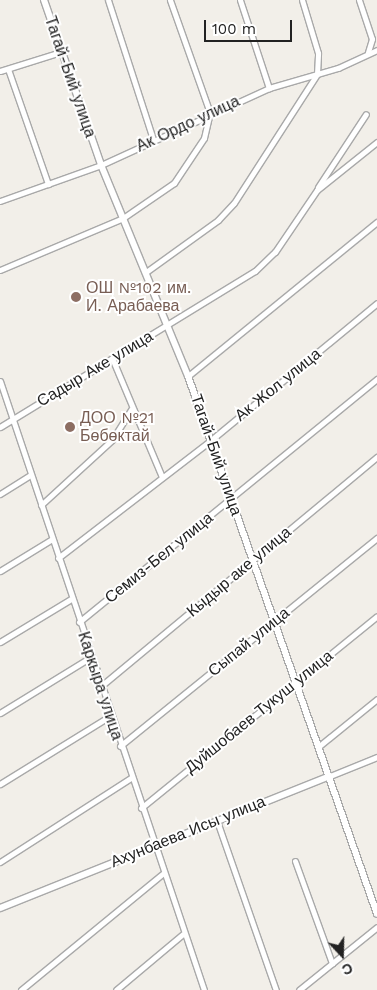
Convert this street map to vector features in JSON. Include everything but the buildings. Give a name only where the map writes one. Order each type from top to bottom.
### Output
[{"type":"street","name":"Тагай-Бий улица","points":[[44,0],[101,165],[169,325],[188,376],[231,498],[293,686],[330,776],[377,914]]},
{"type":"street","points":[[108,0],[153,139]]},
{"type":"street","points":[[0,270],[123,218],[174,183],[204,138],[210,113],[170,0]]},
{"type":"street","points":[[240,0],[269,88]]},
{"type":"street","points":[[146,272],[218,220],[234,203],[316,74],[318,53],[302,0]]},
{"type":"street","points":[[359,0],[372,39],[368,53]]},
{"type":"street","name":"Ак Ордо улица","points":[[0,201],[101,165],[153,139],[269,88],[316,74],[377,50]]},
{"type":"street","points":[[0,71],[61,52]]},
{"type":"street","points":[[8,69],[48,184]]},
{"type":"street","name":"Садыр Аке улица","points":[[0,427],[256,271],[275,252],[366,114]]},
{"type":"street","name":"Садыр Аке улица","points":[[317,190],[377,142]]},
{"type":"street","points":[[188,376],[377,222]]},
{"type":"street","name":"Ак Жол улица","points":[[58,558],[211,440],[377,303]]},
{"type":"street","points":[[112,358],[131,410],[162,477]]},
{"type":"street","name":"Семиз-Бел улица","points":[[79,622],[377,379]]},
{"type":"street","name":"Каркыра улица","points":[[0,381],[162,874],[204,990]]},
{"type":"street","points":[[41,505],[112,440],[131,410]]},
{"type":"street","name":"Кыдыр аке улица","points":[[100,686],[377,457]]},
{"type":"street","points":[[0,494],[31,475]]},
{"type":"street","name":"Сыпай улица","points":[[120,746],[377,538]]},
{"type":"street","points":[[0,571],[52,539]]},
{"type":"street","points":[[0,642],[71,599]]},
{"type":"street","name":"Дуйшобаев Тукуш улица","points":[[141,808],[377,616]]},
{"type":"street","points":[[0,712],[91,657]]},
{"type":"street","points":[[318,747],[377,699]]},
{"type":"street","points":[[0,784],[110,716]]},
{"type":"street","name":"Ахунбаева Исы улица","points":[[0,908],[377,757]]},
{"type":"street","points":[[0,862],[131,778]]},
{"type":"street","points":[[217,821],[276,990]]},
{"type":"street","points":[[295,861],[332,963]]},
{"type":"street","points":[[21,990],[162,874]]},
{"type":"street","points":[[299,990],[377,927]]},
{"type":"street","points":[[116,990],[183,934]]},
{"type":"place","name":"ОШ №102 им. И. Арабаева","points":[[76,297]]},
{"type":"place","name":"ДОО №21 Бөбөктай","points":[[70,427]]}]
